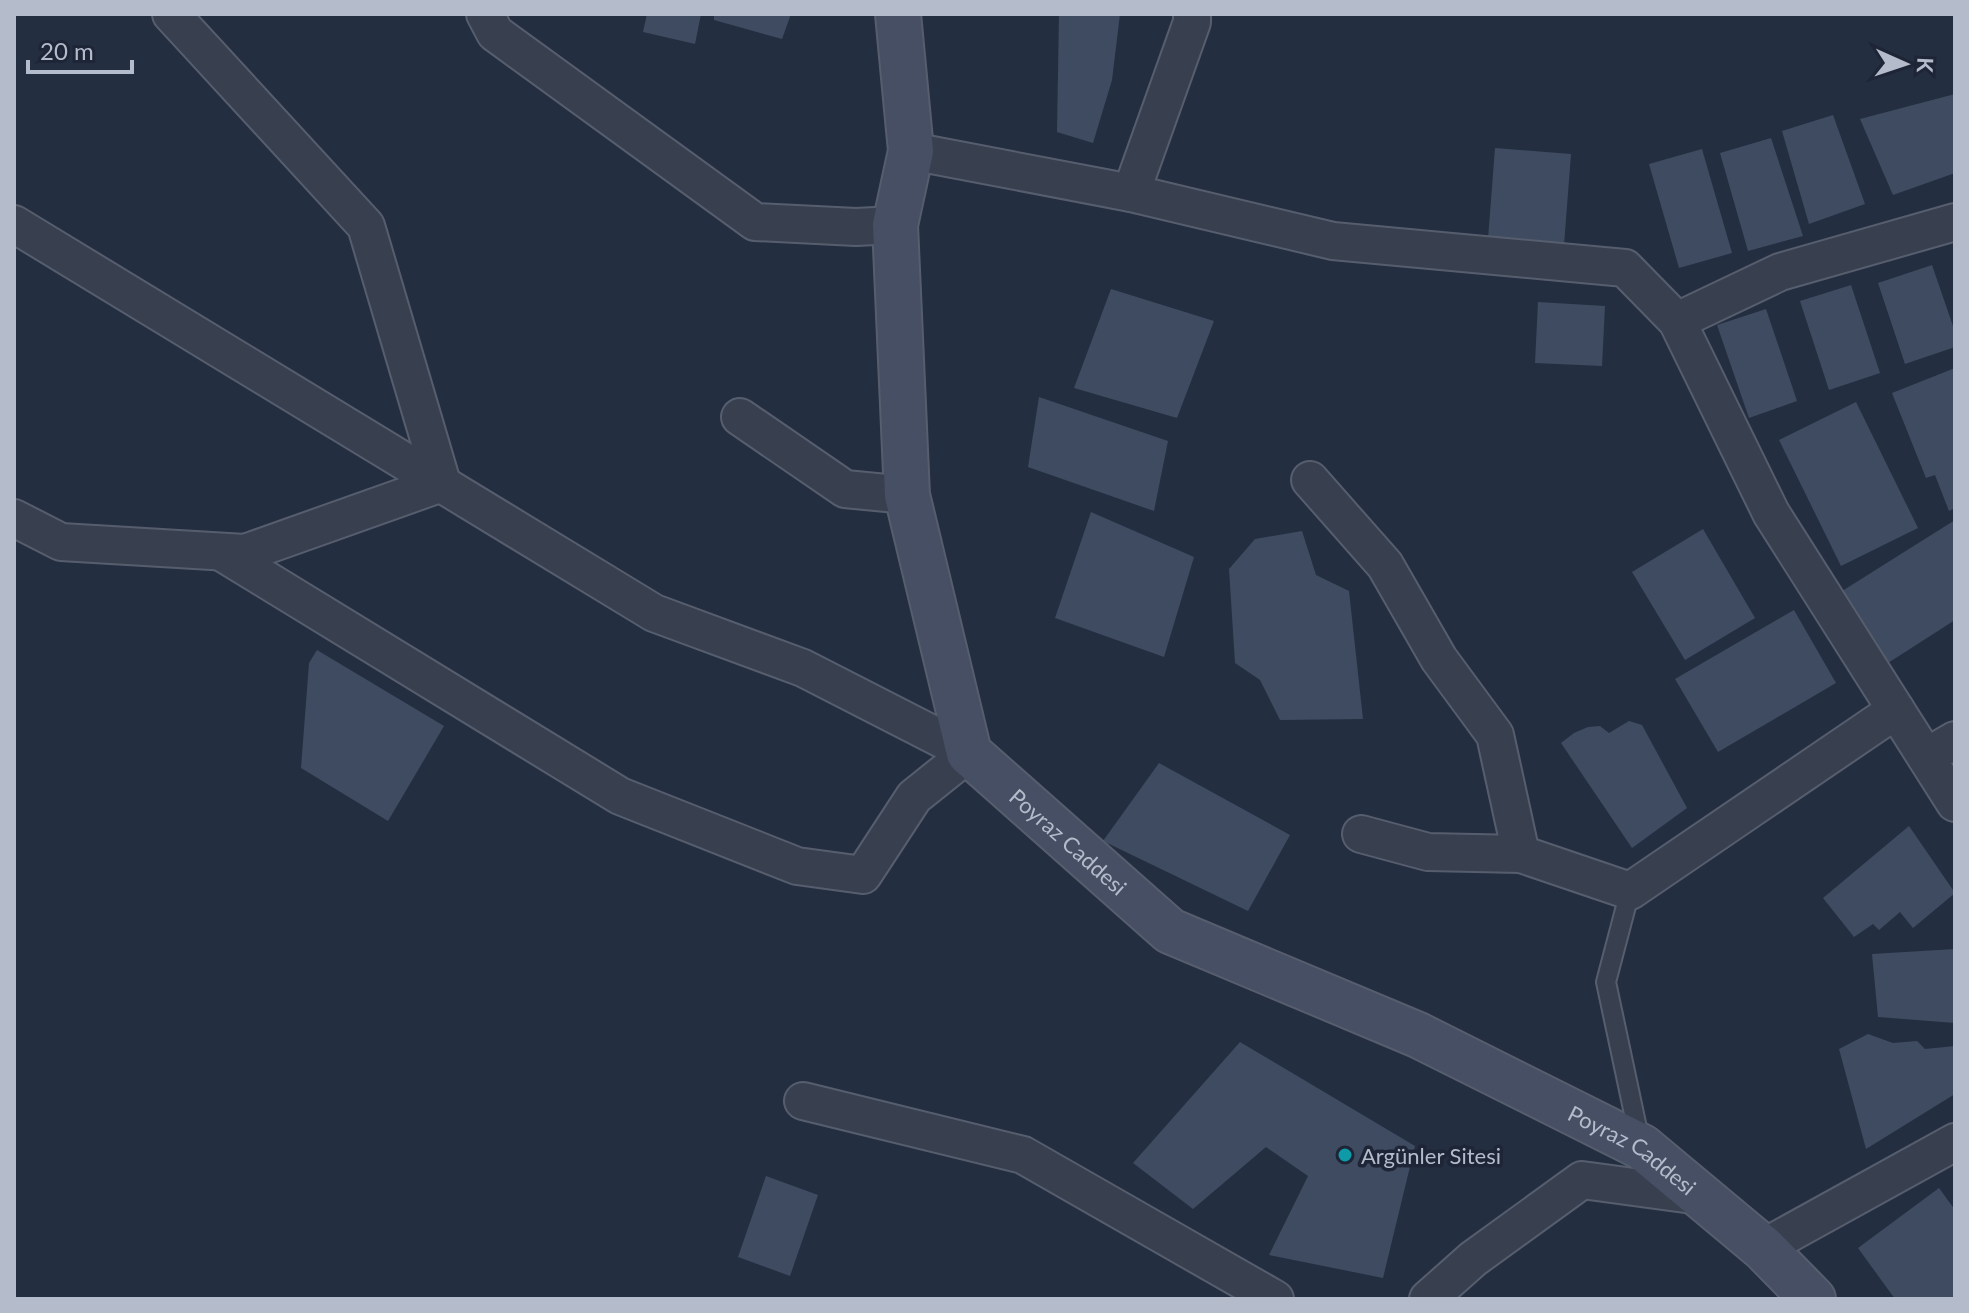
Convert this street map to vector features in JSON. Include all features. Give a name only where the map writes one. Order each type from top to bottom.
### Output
[{"type":"street","points":[[171,14],[366,226],[442,483]]},
{"type":"street","points":[[485,14],[495,33],[755,222],[856,227],[895,225]]},
{"type":"street","points":[[898,14],[911,151],[895,225],[907,495],[969,753]]},
{"type":"street","points":[[1131,193],[1192,22],[1192,14]]},
{"type":"street","points":[[911,151],[1131,193],[1333,241],[1625,268],[1677,321],[1771,513],[1896,710],[1940,748],[1955,803]]},
{"type":"street","points":[[1677,321],[1780,272],[1955,222]]},
{"type":"street","points":[[14,224],[654,613],[803,668],[969,753]]},
{"type":"street","points":[[740,417],[845,489],[907,495]]},
{"type":"street","points":[[1310,480],[1385,565],[1439,659],[1495,735],[1521,854]]},
{"type":"street","points":[[14,518],[61,542],[245,553],[442,483]]},
{"type":"street","points":[[221,552],[620,796],[797,866],[863,875],[914,797],[969,753]]},
{"type":"street","points":[[1361,834],[1428,852],[1521,854],[1630,891],[1896,710]]},
{"type":"street","name":"Poyraz Caddesi","points":[[969,753],[1170,931],[1418,1035],[1642,1147],[1763,1248],[1813,1299]]},
{"type":"street","points":[[803,1101],[1023,1155],[1275,1299]]},
{"type":"street","points":[[1763,1248],[1955,1142]]},
{"type":"street","points":[[1428,1299],[1473,1259],[1582,1180],[1700,1196]]},
{"type":"lane","points":[[1630,891],[1606,982],[1642,1147]]},
{"type":"building","points":[[647,14],[701,14],[695,44],[643,32]]},
{"type":"building","points":[[714,14],[791,14],[782,39],[714,20]]},
{"type":"building","points":[[1059,14],[1120,14],[1112,80],[1093,143],[1057,132]]},
{"type":"building","points":[[1955,94],[1955,173],[1893,195],[1860,119]]},
{"type":"building","points":[[1833,115],[1865,204],[1809,224],[1782,131]]},
{"type":"building","points":[[1771,138],[1803,236],[1748,251],[1720,153]]},
{"type":"building","points":[[1495,148],[1571,154],[1564,245],[1488,239]]},
{"type":"building","points":[[1702,149],[1732,253],[1679,268],[1649,164]]},
{"type":"building","points":[[1932,265],[1955,332],[1955,347],[1905,364],[1878,283]]},
{"type":"building","points":[[1851,285],[1880,373],[1829,390],[1800,301]]},
{"type":"building","points":[[1111,289],[1214,321],[1177,418],[1074,388]]},
{"type":"building","points":[[1538,302],[1605,306],[1602,366],[1535,363]]},
{"type":"building","points":[[1766,309],[1797,401],[1749,418],[1717,325]]},
{"type":"building","points":[[1955,368],[1955,508],[1949,511],[1935,475],[1926,478],[1892,393]]},
{"type":"building","points":[[1039,397],[1168,441],[1154,511],[1028,467]]},
{"type":"building","points":[[1856,402],[1918,528],[1841,566],[1779,440]]},
{"type":"building","points":[[1091,512],[1194,557],[1164,657],[1055,618]]},
{"type":"building","points":[[1955,520],[1955,620],[1888,663],[1839,593]]},
{"type":"building","points":[[1703,529],[1755,618],[1685,660],[1632,572]]},
{"type":"building","points":[[1302,531],[1316,575],[1349,591],[1363,719],[1280,720],[1260,680],[1235,663],[1229,569],[1255,539]]},
{"type":"building","points":[[1794,610],[1836,683],[1718,752],[1675,679]]},
{"type":"building","points":[[317,650],[444,726],[388,821],[301,768],[309,663]]},
{"type":"building","points":[[1629,721],[1642,725],[1687,808],[1632,848],[1561,743],[1588,727],[1600,726],[1609,733]]},
{"type":"building","points":[[1159,763],[1290,835],[1248,911],[1103,841]]},
{"type":"building","points":[[1909,826],[1955,893],[1913,928],[1900,912],[1879,930],[1873,924],[1854,937],[1823,898]]},
{"type":"building","points":[[1955,949],[1955,1023],[1878,1017],[1872,954]]},
{"type":"building","points":[[1868,1034],[1893,1043],[1917,1041],[1925,1049],[1955,1046],[1955,1094],[1866,1149],[1839,1049]]},
{"type":"building","name":"Argünler Sitesi","points":[[1240,1042],[1415,1146],[1383,1278],[1269,1255],[1308,1176],[1266,1147],[1193,1209],[1133,1163]]},
{"type":"building","points":[[766,1176],[818,1195],[790,1276],[738,1257]]},
{"type":"building","points":[[1939,1188],[1955,1210],[1955,1299],[1895,1299],[1858,1248]]},
{"type":"place","name":"Argünler Sitesi","points":[[1345,1155]]}]
